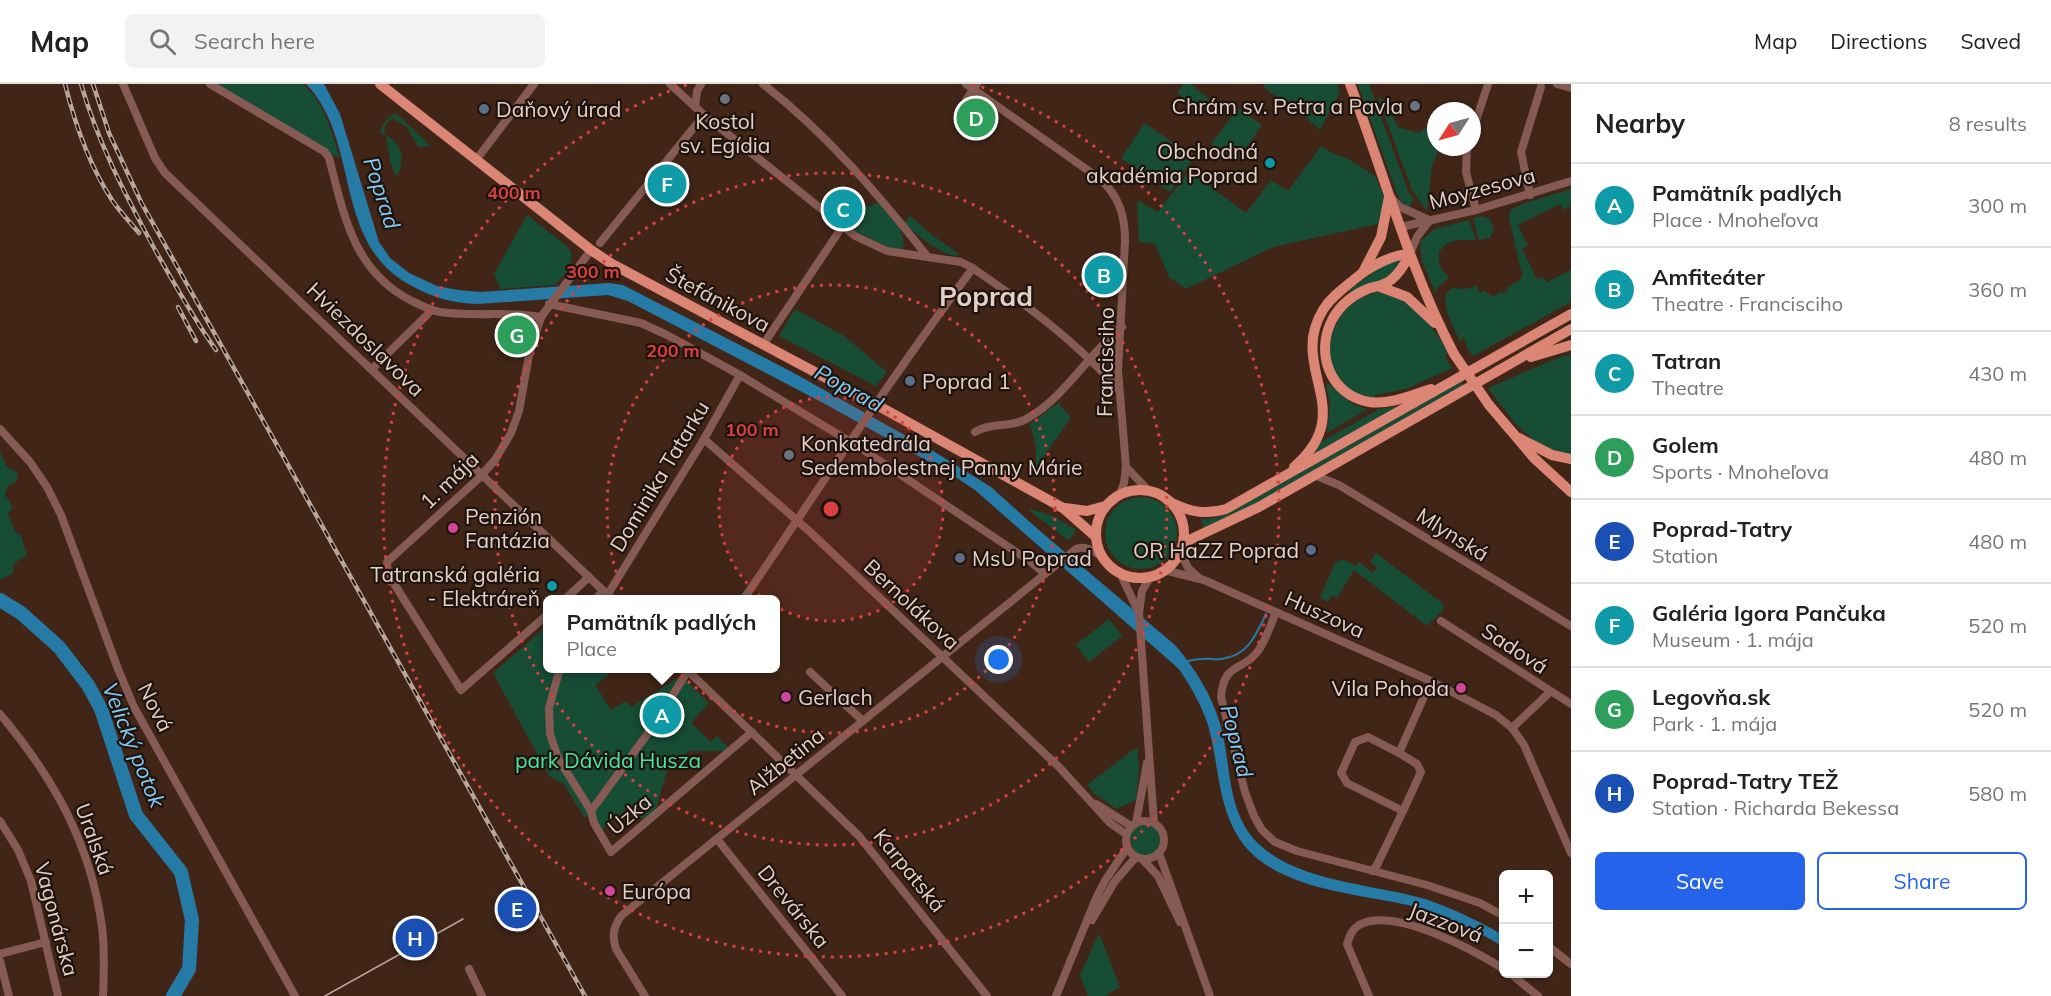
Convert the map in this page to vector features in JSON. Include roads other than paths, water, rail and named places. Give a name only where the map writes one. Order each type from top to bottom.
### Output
[{"type":"main road","name":"Štefánikova","points":[[380,84],[476,160],[630,274],[763,345],[873,408],[1063,508],[1096,537]]},
{"type":"main road","points":[[1350,84],[1410,254],[1454,354],[1489,405],[1514,435],[1544,468],[1571,492]]},
{"type":"main road","points":[[1363,273],[1381,237],[1389,195]]},
{"type":"main road","points":[[1381,237],[1401,227]]},
{"type":"main road","points":[[1276,482],[1312,449],[1322,427],[1324,409],[1312,359],[1316,325],[1324,309],[1335,295],[1363,273],[1402,254],[1410,254]]},
{"type":"main road","points":[[1410,254],[1390,281],[1354,295],[1341,306],[1326,336],[1324,353],[1327,369],[1344,391],[1358,399],[1377,402],[1396,400],[1454,381]]},
{"type":"main road","points":[[1378,286],[1407,297],[1442,330]]},
{"type":"main road","points":[[1172,504],[1199,513],[1213,513],[1226,509],[1571,314]]},
{"type":"main road","points":[[1181,547],[1314,475],[1571,328]]},
{"type":"main road","points":[[1506,366],[1571,345]]},
{"type":"main road","points":[[1514,435],[1552,455],[1571,459]]},
{"type":"main road","points":[[1131,490],[1148,490],[1161,495],[1172,504],[1182,520],[1184,534],[1181,547],[1171,565],[1150,577],[1135,578],[1120,573],[1101,556],[1096,537],[1098,520],[1105,506],[1120,494],[1131,490]]},
{"type":"main road","name":"Štefánikova","points":[[1063,508],[1087,511],[1105,506]]},
{"type":"street","name":"Hviezdoslavova","points":[[123,84],[154,158],[162,169],[589,577],[602,595]]},
{"type":"street","points":[[210,84],[325,152],[329,158],[349,231],[360,253],[377,275],[390,287],[408,299],[432,310],[541,317]]},
{"type":"street","points":[[476,160],[534,84]]},
{"type":"street","points":[[670,84],[704,115],[855,236],[887,251],[961,262],[973,268],[1063,335],[1090,358],[1118,389]]},
{"type":"street","points":[[696,107],[697,91],[701,84]]},
{"type":"street","points":[[763,84],[860,174],[927,256]]},
{"type":"street","points":[[1481,105],[1488,84]]},
{"type":"street","points":[[1557,84],[1571,88]]},
{"type":"street","points":[[966,100],[972,86]]},
{"type":"street","name":"Francisciho","points":[[972,86],[1100,178],[1119,201],[1125,227],[1118,389],[1126,467],[1120,494]]},
{"type":"street","points":[[1530,195],[1521,152],[1541,87]]},
{"type":"street","points":[[596,247],[704,115]]},
{"type":"street","points":[[1467,156],[1466,172],[1476,210]]},
{"type":"street","name":"Moyzesova","points":[[1401,227],[1476,210],[1571,181]]},
{"type":"street","points":[[1389,195],[1400,207],[1430,220],[1417,237],[1410,254]]},
{"type":"street","points":[[763,345],[842,226]]},
{"type":"street","name":"1. mája","points":[[543,618],[460,690],[388,574],[387,562],[482,476],[495,460],[514,424],[521,400],[529,354],[541,317],[596,247]]},
{"type":"street","points":[[746,595],[873,408],[973,268]]},
{"type":"street","points":[[551,302],[641,323],[740,375],[851,442],[1031,562],[1045,574]]},
{"type":"street","points":[[372,369],[432,310]]},
{"type":"street","points":[[975,432],[982,428],[1010,425],[1027,419],[1055,396],[1122,327]]},
{"type":"street","name":"Dominika Tatarku","points":[[605,595],[704,439],[740,375]]},
{"type":"street","name":"Nová","points":[[0,429],[30,462],[47,487],[134,707],[294,996]]},
{"type":"street","name":"Bernolákova","points":[[704,439],[798,520],[943,657],[963,679],[1044,753],[1091,800],[1110,823],[1126,834]]},
{"type":"street","points":[[1126,467],[1148,490]]},
{"type":"street","name":"Mlynská","points":[[1314,475],[1339,485],[1571,626]]},
{"type":"street","name":"Alžbetina","points":[[645,996],[616,949],[613,933],[621,916],[1076,549],[1080,547],[1089,549],[1101,556]]},
{"type":"street","name":"Huszova","points":[[1181,547],[1188,568],[1204,580]]},
{"type":"street","name":"Huszova","points":[[1164,570],[1204,580],[1431,681],[1496,716],[1512,728]]},
{"type":"street","points":[[1120,573],[1139,613]]},
{"type":"street","points":[[569,595],[589,577]]},
{"type":"street","points":[[1150,577],[1142,591],[1139,613],[1154,823]]},
{"type":"street","points":[[1276,612],[1258,652],[1230,671],[1222,682],[1221,697],[1245,792],[1262,830],[1275,842],[1297,852],[1427,885],[1480,903],[1499,914]]},
{"type":"street","name":"Sadová","points":[[1441,621],[1571,704]]},
{"type":"street","points":[[810,672],[863,721]]},
{"type":"street","points":[[559,673],[549,708],[550,734],[558,758],[591,811],[654,724]]},
{"type":"street","points":[[665,708],[684,673]]},
{"type":"street","points":[[686,673],[752,732],[796,776]]},
{"type":"street","points":[[1399,753],[1431,681]]},
{"type":"street","points":[[1550,692],[1512,728],[1540,778],[1571,853]]},
{"type":"street","points":[[656,707],[665,708],[670,714],[668,722],[660,727],[654,724],[650,717],[656,707]]},
{"type":"street","name":"Uralská","points":[[0,714],[43,770],[60,797],[89,868],[99,909],[105,960],[103,996]]},
{"type":"street","name":"Úzka","points":[[591,811],[594,823],[611,852],[752,732]]},
{"type":"street","points":[[1372,871],[1377,866],[1403,811],[1421,772],[1417,764],[1368,737],[1355,742],[1341,773],[1347,783],[1403,811]]},
{"type":"street","points":[[1056,996],[1102,887],[1127,848],[1126,834],[1133,824],[1149,751]]},
{"type":"street","name":"Karpatská","points":[[796,776],[859,836],[987,996]]},
{"type":"street","name":"Bernolákova","points":[[1091,800],[1133,824]]},
{"type":"street","points":[[1077,946],[1115,881],[1139,858],[1153,857],[1159,853],[1164,844],[1161,830],[1154,823],[1147,820],[1133,824]]},
{"type":"street","name":"Vagonárska","points":[[0,821],[23,859],[31,881],[58,996]]},
{"type":"street","name":"Drevárska","points":[[717,839],[842,996]]},
{"type":"street","points":[[1127,848],[1158,876],[1191,941]]},
{"type":"street","points":[[1159,853],[1210,996]]},
{"type":"street","name":"Jazzová","points":[[1369,996],[1347,944],[1351,932],[1360,924],[1386,920],[1399,922],[1454,940],[1499,967]]},
{"type":"street","points":[[0,954],[46,942]]},
{"type":"street","points":[[1553,950],[1571,964]]},
{"type":"street","points":[[0,961],[9,996]]},
{"type":"street","points":[[469,969],[482,996]]},
{"type":"street","points":[[1516,978],[1538,996]]},
{"type":"water","points":[[306,84],[324,84],[340,114],[379,242],[390,258],[409,273],[437,286],[480,292],[609,283],[623,285],[792,372],[933,451],[991,487],[1175,645],[1195,672],[1217,713],[1234,801],[1244,825],[1259,844],[1278,858],[1301,869],[1326,877],[1425,899],[1456,911],[1499,933],[1499,945],[1433,912],[1316,886],[1271,868],[1253,855],[1239,838],[1226,811],[1208,725],[1179,669],[975,490],[951,474],[825,404],[628,301],[608,295],[478,304],[460,302],[436,297],[420,290],[386,268],[369,245],[358,219],[335,134],[323,108]]},
{"type":"waterway","name":"Velický potok","points":[[0,600],[21,613],[59,647],[88,685],[101,709],[136,815],[181,872],[192,920],[189,969],[173,996]]},
{"type":"waterway","points":[[1188,661],[1221,659],[1238,654],[1250,643],[1266,614]]},
{"type":"tram line","points":[[325,996],[463,919]]},
{"type":"railway","points":[[65,84],[78,129],[96,173],[115,204],[139,233]]},
{"type":"railway","points":[[81,84],[104,148],[133,208],[184,300],[216,350]]},
{"type":"railway","points":[[93,84],[109,133],[141,202],[585,996]]},
{"type":"railway","points":[[178,307],[196,341]]},
{"type":"place","name":"Kostol sv. Egídia","points":[[725,99]]},
{"type":"place","name":"Chrám sv. Petra a Pavla","points":[[1415,106]]},
{"type":"place","name":"Daňový úrad","points":[[484,109]]},
{"type":"place","name":"Golem","points":[[976,118]]},
{"type":"place","name":"Obchodná akadémia Poprad","points":[[1270,163]]},
{"type":"place","name":"Galéria Igora Pančuka","points":[[667,184]]},
{"type":"place","name":"Tatran","points":[[843,209]]},
{"type":"place","name":"Amfiteáter","points":[[1104,275]]},
{"type":"place","name":"Legovňa.sk","points":[[517,335]]},
{"type":"place","name":"Poprad 1","points":[[910,381]]},
{"type":"place","name":"Konkatedrála Sedembolestnej Panny Márie","points":[[789,455]]},
{"type":"place","name":"Penzión Fantázia","points":[[453,528]]},
{"type":"place","name":"OR HaZZ Poprad","points":[[1311,550]]},
{"type":"place","name":"MsU Poprad","points":[[960,558]]},
{"type":"place","name":"Tatranská galéria - Elektráreň","points":[[552,586]]},
{"type":"place","name":"Vila Pohoda","points":[[1461,688]]},
{"type":"place","name":"Gerlach","points":[[786,697]]},
{"type":"place","name":"Pamätník padlých","points":[[662,715]]},
{"type":"place","name":"Európa","points":[[610,891]]},
{"type":"place","name":"Poprad-Tatry","points":[[517,909]]},
{"type":"place","name":"Poprad-Tatry TEŽ","points":[[415,938]]},
{"type":"district","name":"Poprad","points":[[986,296]]},
{"type":"park label","name":"park Dávida Husza","points":[[608,760]]}]
